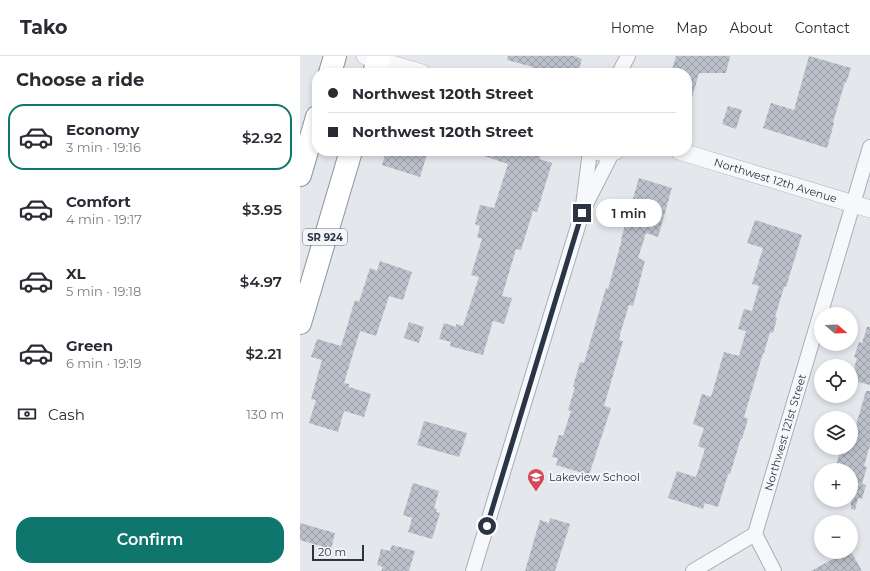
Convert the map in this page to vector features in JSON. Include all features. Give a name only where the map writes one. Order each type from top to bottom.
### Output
[{"type":"highway","points":[[331,68],[335,56]]},
{"type":"highway","points":[[300,175],[312,135]]},
{"type":"highway","name":"SR 924","points":[[300,323],[350,156]]},
{"type":"street","points":[[622,68],[628,56]]},
{"type":"street","points":[[628,56],[628,68]]},
{"type":"street","points":[[374,61],[402,68]]},
{"type":"street","name":"Northwest 121st Street","points":[[755,534],[870,147]]},
{"type":"street","points":[[582,213],[589,156]]},
{"type":"street","points":[[473,571],[582,213],[606,156]]},
{"type":"street","name":"Northwest 12th Avenue","points":[[692,156],[870,209]]},
{"type":"street","points":[[693,571],[755,534],[774,571]]},
{"type":"building","points":[[508,56],[574,56],[582,59],[579,68],[533,68],[507,60]]},
{"type":"building","points":[[676,56],[730,56],[726,73],[699,73],[692,98],[692,68],[672,68]]},
{"type":"building","points":[[809,56],[851,68],[846,83],[845,82],[833,122],[827,148],[763,128],[771,103],[794,110]]},
{"type":"building","points":[[728,106],[742,110],[736,129],[722,124]]},
{"type":"building","points":[[385,156],[426,156],[420,177],[382,165]]},
{"type":"building","points":[[484,156],[540,156],[539,159],[552,163],[537,212],[533,211],[521,250],[516,249],[502,296],[512,298],[504,324],[493,321],[483,355],[450,346],[451,342],[439,339],[444,323],[456,327],[456,324],[463,326],[479,277],[471,275],[482,239],[477,237],[480,226],[475,224],[480,205],[494,208],[508,164]]},
{"type":"building","points":[[639,178],[672,188],[658,237],[646,233],[638,258],[645,261],[633,306],[629,305],[621,331],[619,340],[623,341],[604,406],[611,408],[589,475],[556,465],[558,458],[552,457],[559,435],[563,436],[571,411],[568,410],[575,387],[573,387],[580,362],[584,363],[606,288],[608,289]]},
{"type":"building","points":[[755,220],[802,235],[775,317],[777,318],[773,333],[770,332],[763,353],[744,417],[748,419],[730,474],[728,474],[718,507],[705,503],[703,509],[668,498],[677,471],[696,477],[705,449],[698,446],[704,428],[693,424],[702,394],[711,397],[724,352],[739,356],[746,331],[738,329],[744,309],[752,311],[759,286],[752,284],[763,248],[747,243]]},
{"type":"building","points":[[380,261],[412,272],[403,300],[389,296],[376,336],[360,331],[344,383],[349,384],[349,387],[371,394],[364,417],[344,411],[338,432],[309,423],[316,400],[311,399],[322,360],[311,357],[317,339],[341,346],[355,300],[359,302],[370,268],[377,271]]},
{"type":"building","points":[[409,322],[424,327],[419,343],[404,338]]},
{"type":"building","points":[[867,327],[870,327],[870,385],[858,382],[858,359],[854,357],[856,351],[858,351],[859,342],[862,343]]},
{"type":"building","points":[[866,391],[870,391],[870,445],[864,466],[867,467],[862,484],[866,485],[862,499],[858,498],[858,463],[837,463],[839,455],[858,455],[858,418]]},
{"type":"building","points":[[424,421],[467,433],[459,457],[417,445]]},
{"type":"building","points":[[413,483],[439,491],[434,508],[437,509],[436,512],[440,513],[432,539],[408,532],[412,518],[403,515]]},
{"type":"building","points":[[851,507],[856,507],[855,510],[851,509]]},
{"type":"building","points":[[550,518],[570,524],[555,571],[525,571],[540,520],[549,523]]},
{"type":"building","points":[[300,523],[335,533],[331,549],[300,540]]},
{"type":"building","points":[[392,545],[415,551],[409,571],[381,571],[383,567],[377,565],[381,549],[390,551]]},
{"type":"building","points":[[833,559],[855,559],[862,571],[811,571]]},
{"type":"place","name":"Lakeview School","points":[[536,492]]},
{"type":"route","points":[[487,526],[582,213]]}]
